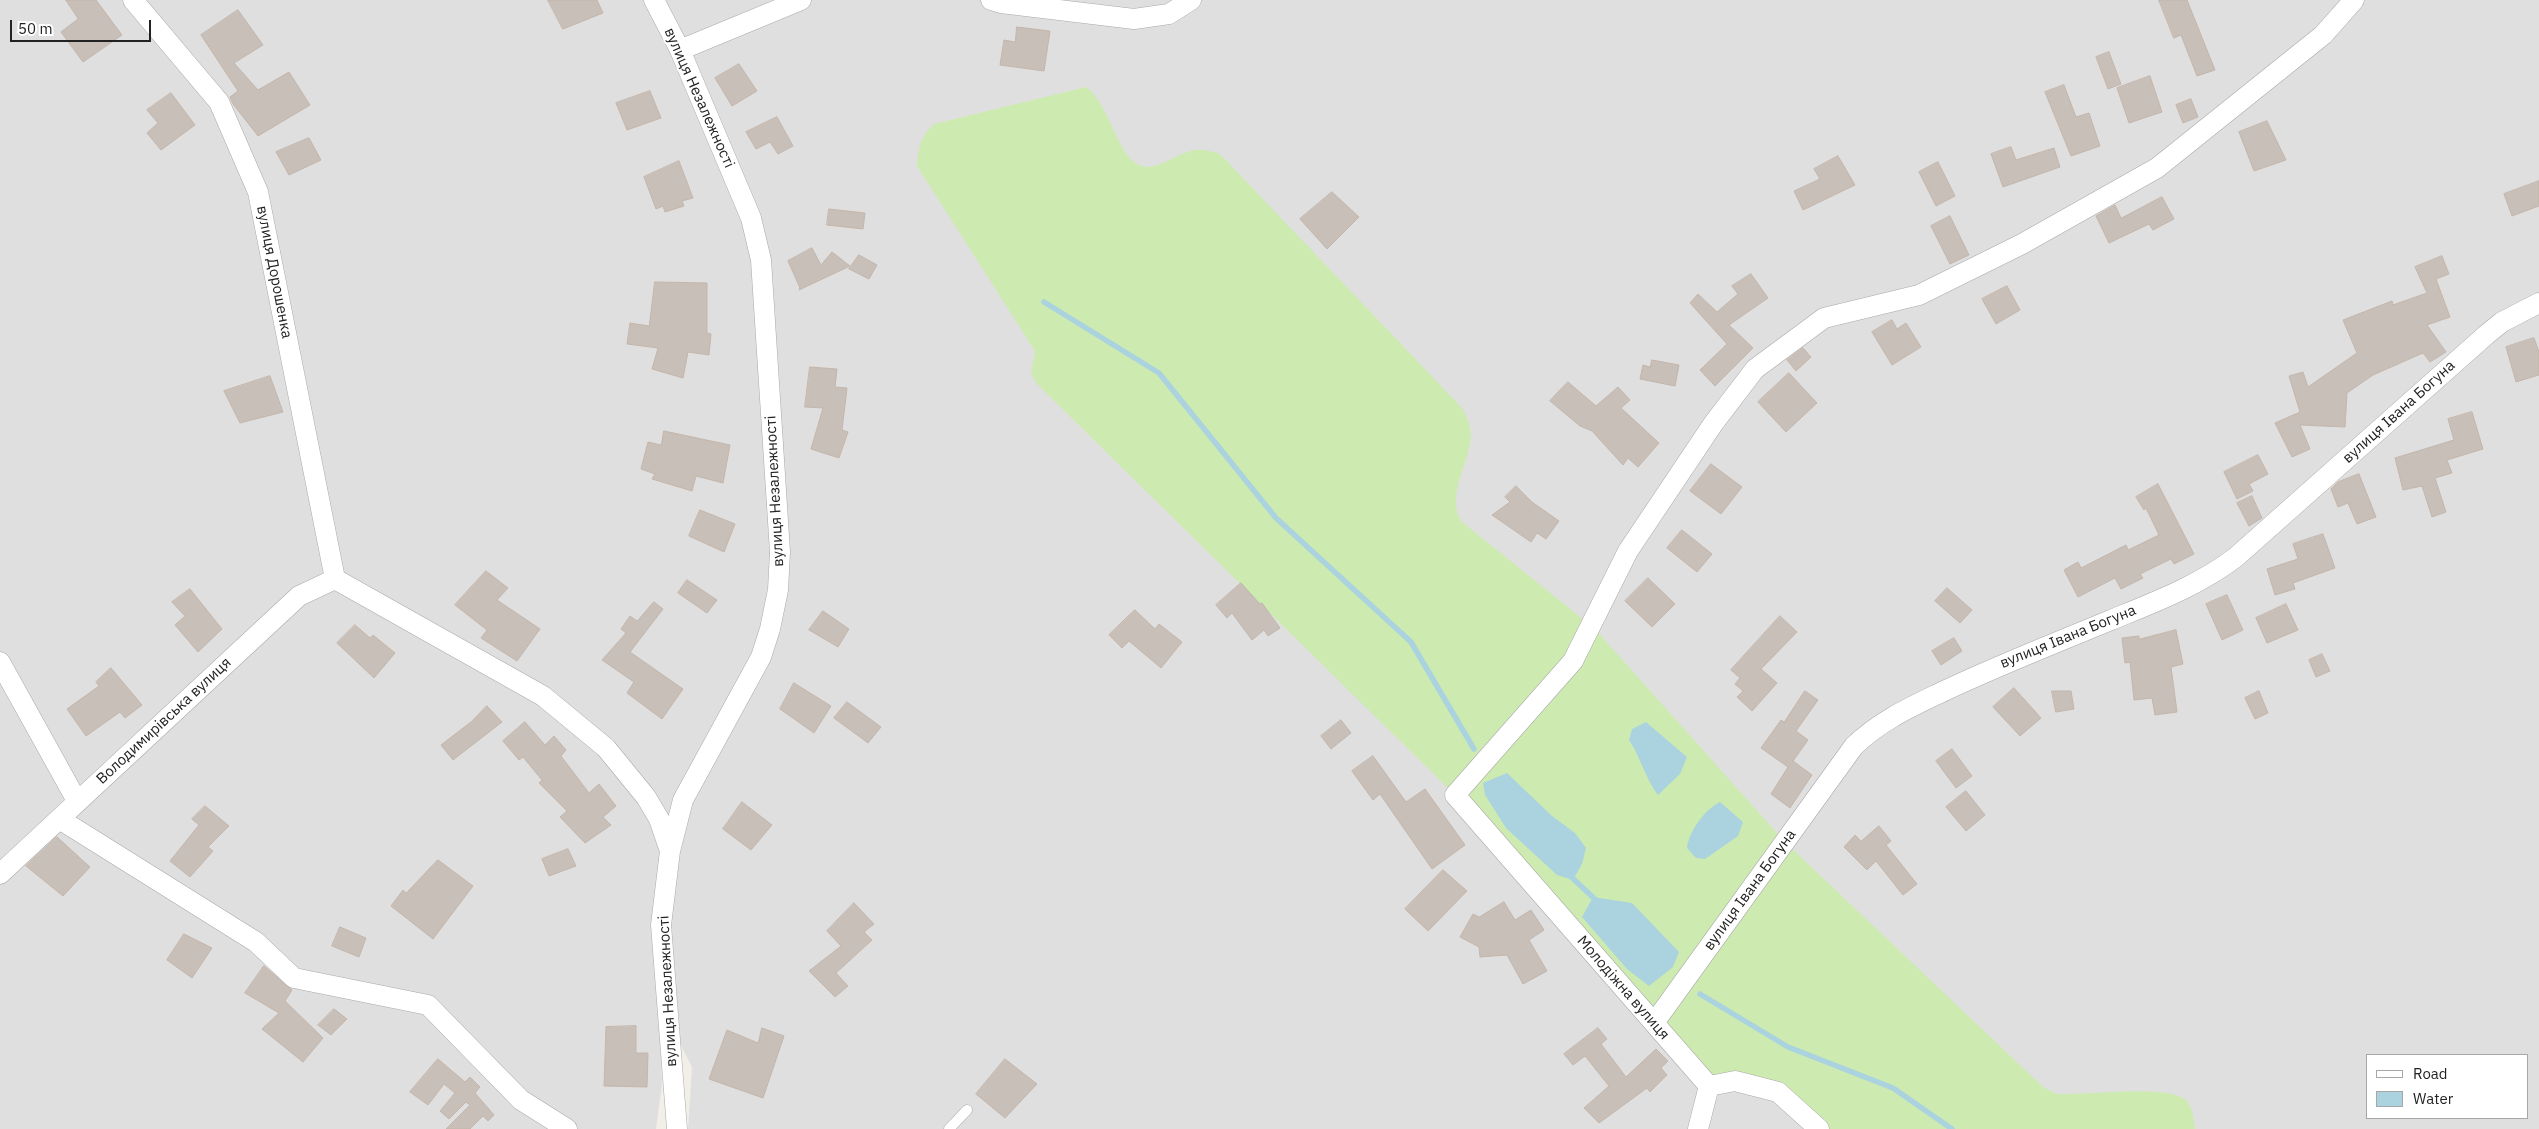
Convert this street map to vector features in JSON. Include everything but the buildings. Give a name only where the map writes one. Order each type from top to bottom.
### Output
[{"type":"street","name":"вулиця Дорошенка","points":[[133,0],[219,102],[258,192],[335,579]]},
{"type":"street","name":"вулиця Незалежності","points":[[654,0],[680,50],[751,218],[761,260],[780,552],[778,590],[770,629],[761,657],[684,800],[670,851],[661,925],[677,1129]]},
{"type":"street","points":[[680,50],[801,0]]},
{"type":"street","points":[[992,0],[1001,3],[1134,19],[1170,14],[1191,0]]},
{"type":"street","name":"Молодіжна вулиця","points":[[1709,1086],[1455,795],[1573,661],[1628,551],[1713,424],[1755,369],[1824,318],[1920,295],[2022,244],[2157,168],[2323,34],[2354,0]]},
{"type":"street","name":"вулиця Івана Богуна","points":[[1654,1023],[1854,746],[1868,732],[1890,717],[1990,670],[2177,593],[2216,571],[2236,557],[2486,335],[2502,322],[2539,303]]},
{"type":"street","name":"Володимирівська вулиця","points":[[0,874],[61,820],[77,801],[299,596],[335,579]]},
{"type":"street","points":[[335,579],[543,696],[606,748],[646,797],[659,819],[670,851]]},
{"type":"street","points":[[0,662],[77,801]]},
{"type":"street","points":[[61,820],[256,942],[294,978],[428,1005],[521,1100],[567,1129]]},
{"type":"street","points":[[1698,1129],[1709,1086],[1735,1081],[1778,1092],[1819,1129]]},
{"type":"lane","points":[[949,1129],[967,1110]]},
{"type":"shaded area","points":[[0,0],[2539,0],[2539,1129],[688,1129],[692,1067],[669,1023],[660,1039],[662,1084],[656,1129],[0,1129]]},
{"type":"green space","points":[[1086,87],[1101,105],[1131,160],[1139,165],[1145,167],[1158,165],[1194,150],[1205,150],[1220,154],[1463,409],[1470,426],[1471,436],[1457,490],[1457,511],[1461,521],[1595,629],[1785,842],[2043,1087],[2057,1094],[2142,1091],[2173,1094],[2183,1098],[2189,1104],[2195,1129],[1819,1129],[1778,1092],[1709,1086],[1455,795],[1036,383],[1031,373],[1035,351],[917,166],[918,153],[923,139],[934,124]]},
{"type":"water","points":[[1646,722],[1687,757],[1680,774],[1658,795],[1629,740],[1632,729]]},
{"type":"water","points":[[1507,773],[1552,816],[1575,833],[1586,848],[1582,864],[1573,880],[1557,875],[1506,828],[1485,795],[1483,783]]},
{"type":"water","points":[[1720,802],[1743,822],[1738,836],[1705,859],[1696,858],[1687,848],[1688,841],[1703,815]]},
{"type":"water","points":[[1593,897],[1632,903],[1679,952],[1673,967],[1649,986],[1627,969],[1582,917]]},
{"type":"waterway","points":[[1044,302],[1159,373],[1276,518],[1411,642],[1474,749]]},
{"type":"waterway","points":[[1568,874],[1598,902]]},
{"type":"waterway","points":[[1700,994],[1788,1047],[1893,1088],[1952,1129]]}]
